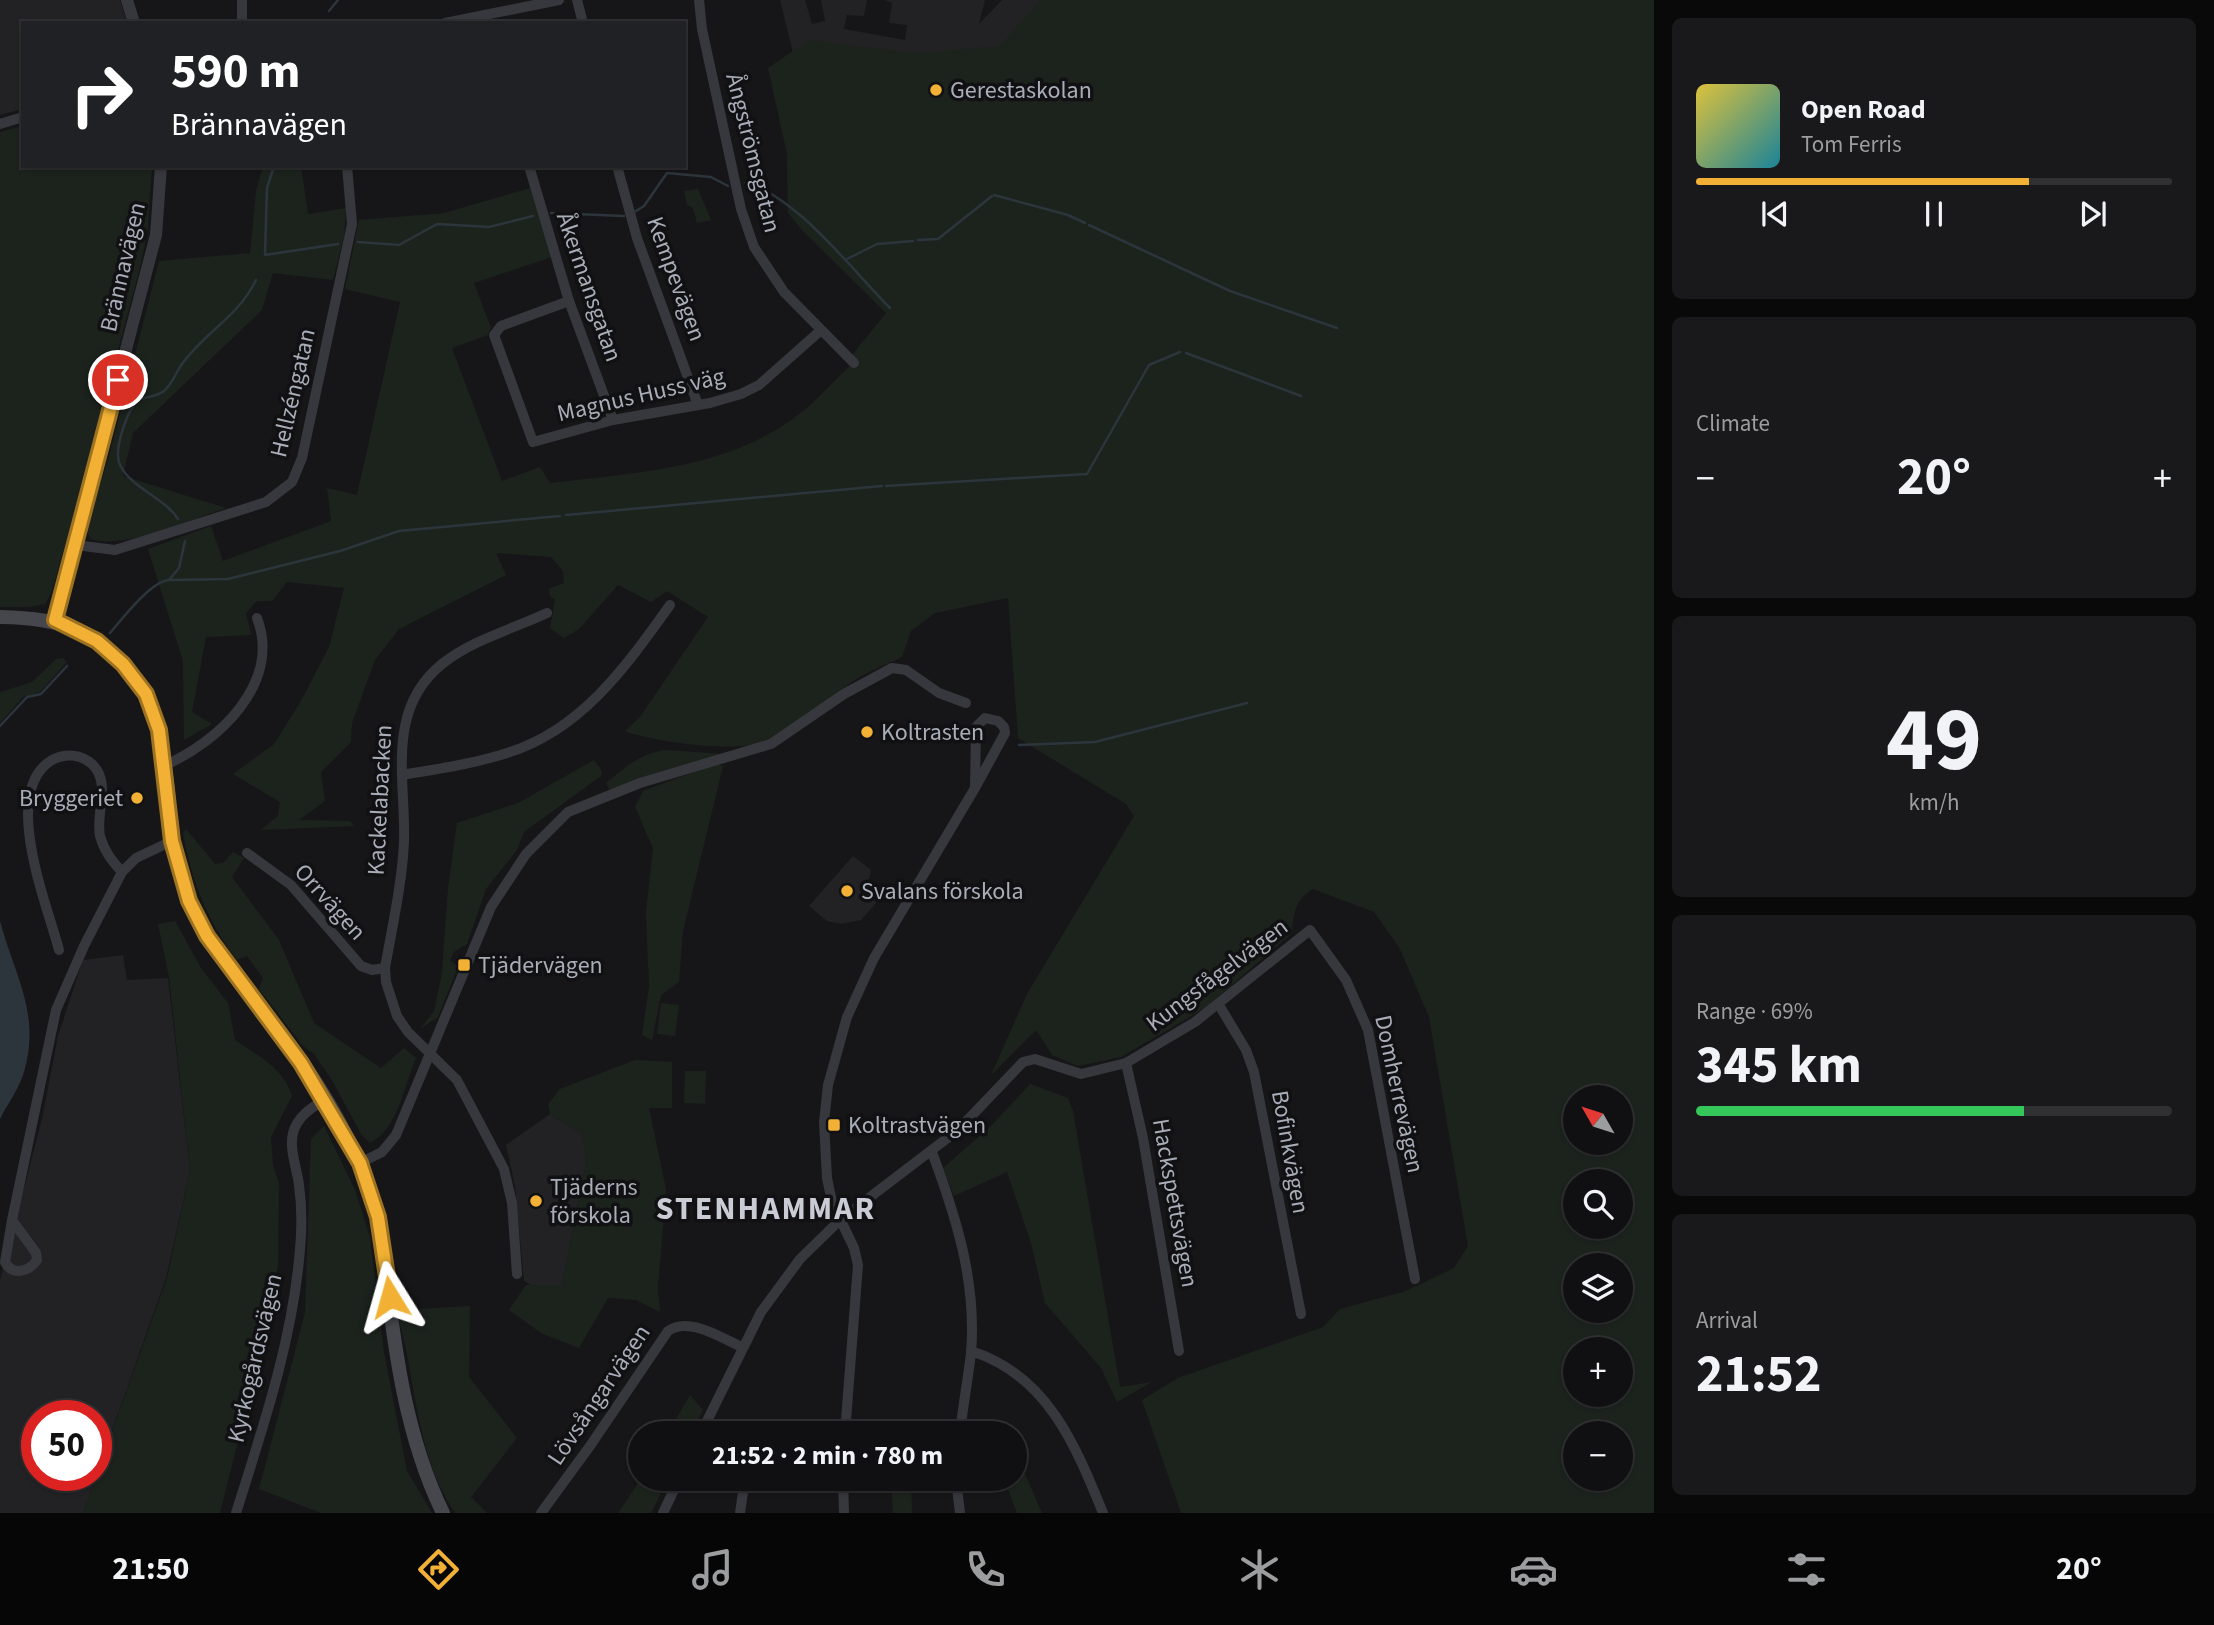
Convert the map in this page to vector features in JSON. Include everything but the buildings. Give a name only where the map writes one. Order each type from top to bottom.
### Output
[{"type":"main road","points":[[0,617],[55,620],[97,641],[137,680],[146,694],[159,730],[172,841],[189,901],[207,936],[271,1020],[325,1098],[360,1163],[378,1217],[413,1438],[443,1513]]},
{"type":"street","points":[[128,0],[133,21]]},
{"type":"street","points":[[242,0],[242,21]]},
{"type":"street","points":[[465,21],[494,18],[559,0]]},
{"type":"street","points":[[578,0],[583,21]]},
{"type":"street","name":"Ångströmsgatan","points":[[699,0],[702,29],[747,231],[771,274],[820,331],[854,363]]},
{"type":"street","points":[[0,124],[21,118]]},
{"type":"street","name":"Brännavägen","points":[[55,620],[156,235],[161,168]]},
{"type":"street","name":"Hellzéngatan","points":[[75,545],[103,551],[128,546],[266,502],[292,482],[302,458],[352,224],[347,168]]},
{"type":"street","name":"Åkermansgatan","points":[[530,168],[569,301],[613,420]]},
{"type":"street","name":"Kempevägen","points":[[618,168],[637,238],[698,405]]},
{"type":"street","name":"Magnus Huss väg","points":[[569,301],[501,326],[494,335],[533,442],[613,420],[698,405],[741,394],[759,385],[820,331]]},
{"type":"street","points":[[402,775],[508,753],[554,732],[597,697],[670,605]]},
{"type":"street","name":"Kackelabacken","points":[[429,1054],[397,1016],[386,982],[385,968],[404,845],[402,730],[407,712],[425,680],[457,653],[547,613]]},
{"type":"street","points":[[163,766],[186,756],[214,737],[248,696],[262,663],[264,648],[257,618]]},
{"type":"street","points":[[360,1163],[382,1152],[396,1135],[491,907],[526,855],[564,815],[640,783],[771,744],[844,694],[892,668],[906,670],[939,693],[966,704]]},
{"type":"street","points":[[846,1421],[858,1283],[854,1248],[840,1220],[827,1178],[824,1122],[835,1052],[847,1017],[874,958],[975,788],[1005,733],[1004,727],[991,718],[985,718],[976,727],[975,788]]},
{"type":"street","points":[[58,950],[39,887],[28,806],[29,789],[34,777],[48,763],[64,755],[73,756],[83,758],[96,769],[102,788],[101,838],[108,855],[122,872]]},
{"type":"street","points":[[12,1220],[36,1253],[37,1260],[18,1272],[5,1262],[12,1220],[57,1010],[84,946],[122,872],[136,858],[172,841]]},
{"type":"street","name":"Orrvägen","points":[[247,853],[291,885],[352,958],[372,971],[385,968]]},
{"type":"street","name":"Kungsfågelvägen","points":[[932,1152],[1028,1058],[1081,1074],[1126,1063],[1174,1036],[1219,1005],[1310,930]]},
{"type":"street","name":"Domherrevägen","points":[[1310,930],[1346,980],[1367,1030],[1415,1279]]},
{"type":"street","name":"Bofinkvägen","points":[[1219,1005],[1246,1050],[1254,1072],[1301,1314]]},
{"type":"street","points":[[429,1054],[457,1080],[509,1181],[517,1274]]},
{"type":"street","name":"Hackspettsvägen","points":[[1126,1063],[1143,1138],[1179,1351]]},
{"type":"street","name":"Kyrkogårdsvägen","points":[[236,1513],[264,1423],[293,1305],[302,1223],[291,1141],[293,1130],[299,1120],[325,1098]]},
{"type":"street","points":[[707,1421],[742,1347],[785,1278],[840,1220],[932,1152],[959,1229],[967,1265],[971,1351],[962,1421]]},
{"type":"street","name":"Lövsångarvägen","points":[[541,1513],[674,1326],[691,1327],[742,1347]]},
{"type":"street","points":[[971,1351],[1008,1367],[1054,1411],[1070,1437],[1103,1513]]},
{"type":"street","points":[[663,1513],[673,1491]]},
{"type":"street","points":[[740,1513],[743,1491]]},
{"type":"street","points":[[843,1491],[844,1513]]},
{"type":"street","points":[[957,1491],[960,1513]]},
{"type":"shaded area","points":[[0,0],[120,0],[126,21],[21,21],[21,110],[0,115]]},
{"type":"shaded area","name":"Gerestaskolan","points":[[780,0],[805,0],[812,24],[825,21],[821,0],[867,0],[864,16],[847,15],[844,29],[905,40],[907,25],[889,23],[892,3],[885,0],[985,0],[979,24],[1002,0],[1145,0],[824,177]]},
{"type":"shaded area","points":[[1040,0],[1654,0],[1654,1513],[1181,1513],[1142,1400],[1178,1378],[1323,1327],[1340,1309],[1406,1291],[1454,1268],[1468,1246],[1429,1017],[1399,947],[1374,912],[1313,889],[1302,898],[1296,908],[1292,933],[1205,1008],[1121,1057],[1078,1066],[1052,1055],[1036,1030],[991,1075],[1027,994],[1134,816],[1126,804],[1018,738],[1008,598],[935,613],[911,631],[902,657],[853,681],[799,723],[776,737],[751,745],[694,745],[625,731],[640,717],[708,617],[667,591],[651,602],[618,585],[579,629],[564,638],[550,628],[555,600],[550,596],[549,589],[564,583],[563,571],[551,557],[496,553],[506,575],[399,629],[375,660],[352,723],[351,742],[321,772],[325,801],[299,820],[350,821],[354,826],[261,830],[278,816],[280,802],[233,774],[274,744],[301,701],[329,647],[344,588],[287,582],[272,601],[257,601],[246,613],[251,635],[206,637],[192,712],[212,724],[184,740],[183,661],[148,549],[211,526],[223,561],[331,521],[327,488],[357,495],[400,302],[345,289],[359,220],[444,213],[530,188],[552,257],[474,283],[491,328],[488,335],[452,348],[502,481],[540,467],[550,483],[677,466],[708,458],[767,435],[794,418],[849,367],[852,355],[886,313],[788,213],[787,154],[768,68],[809,40],[918,53],[1000,46]]},
{"type":"shaded area","points":[[21,127],[21,168],[152,168],[148,226],[141,264],[67,539],[52,591],[45,604],[29,607],[0,607],[0,132]]},
{"type":"shaded area","points":[[262,168],[301,168],[308,214],[346,208],[344,236],[333,280],[273,273],[262,310],[133,433],[123,476],[226,508],[139,537],[105,541],[91,539],[86,530],[109,456],[159,261],[250,253],[256,191]]},
{"type":"shaded area","points":[[698,189],[711,220],[697,223],[693,208],[687,205],[684,191]]},
{"type":"shaded area","points":[[63,658],[67,662],[40,692],[23,697],[0,723],[0,692],[32,682],[56,659]]},
{"type":"shaded area","points":[[665,750],[724,754],[610,790],[606,783],[626,767],[648,754]]},
{"type":"shaded area","points":[[594,760],[602,771],[601,776],[524,832],[517,850],[486,889],[467,944],[454,952],[450,960],[458,967],[438,1017],[420,1029],[434,1011],[442,973],[448,888],[457,823],[518,803]]},
{"type":"shaded area","points":[[715,764],[723,766],[683,931],[679,982],[661,995],[652,1040],[642,1035],[649,987],[646,912],[653,848],[635,807],[643,791]]},
{"type":"shaded area","points":[[186,829],[215,864],[223,863],[233,852],[244,858],[232,877],[279,940],[314,1023],[381,1068],[404,1048],[416,1058],[394,1118],[379,1137],[370,1143],[361,1134],[332,1080],[314,1054],[303,1046],[259,989],[263,978],[247,956],[237,960],[217,930],[202,900],[191,868],[183,833]]},
{"type":"shaded area","name":"Svalans förskola","points":[[853,856],[871,870],[867,887],[876,895],[876,903],[861,920],[841,924],[827,921],[809,906]]},
{"type":"shaded area","points":[[0,921],[24,996],[30,1034],[23,1075],[0,1119]]},
{"type":"shaded area","points":[[175,921],[201,968],[228,1003],[235,1040],[276,1070],[283,1077],[292,1096],[271,1137],[273,1165],[279,1184],[278,1265],[268,1323],[220,1513],[83,1513],[91,1491],[112,1491],[112,1432],[167,1278],[190,1171],[169,977],[158,924]]},
{"type":"shaded area","points":[[123,955],[127,980],[168,978],[190,1171],[166,1278],[112,1431],[112,1400],[21,1400],[21,1491],[91,1491],[83,1513],[0,1513],[0,1280],[42,1119],[58,1036],[83,960]]},
{"type":"shaded area","points":[[661,1003],[679,1005],[675,1036],[657,1034]]},
{"type":"shaded area","points":[[635,1060],[672,1062],[672,1108],[649,1108],[666,1189],[658,1288],[660,1312],[636,1300],[608,1298],[579,1348],[541,1333],[509,1310],[526,1285],[562,1285],[587,1158],[581,1134],[550,1114],[548,1104],[560,1089]]},
{"type":"shaded area","points":[[685,1071],[706,1071],[705,1104],[684,1103]]},
{"type":"shaded area","points":[[1030,1084],[1068,1098],[1073,1111],[1120,1387],[1152,1382],[1117,1402],[1101,1368],[1045,1303],[1031,1243],[1007,1172],[954,1196],[943,1168],[990,1127]]},
{"type":"shaded area","points":[[550,1114],[581,1134],[587,1158],[562,1285],[531,1285],[524,1281],[515,1186],[506,1145]]},
{"type":"shaded area","points":[[324,1126],[355,1190],[370,1237],[384,1352],[407,1471],[432,1513],[321,1513],[259,1489],[305,1313],[311,1139]]},
{"type":"shaded area","points":[[470,1306],[469,1377],[517,1438],[471,1497],[487,1513],[455,1513],[442,1490],[424,1440],[396,1310]]},
{"type":"shaded area","points":[[690,1395],[703,1410],[697,1421],[675,1421]]},
{"type":"shaded area","points":[[1027,1478],[1042,1513],[1017,1513],[1009,1491],[1027,1491]]},
{"type":"shaded area","points":[[633,1491],[662,1491],[651,1513],[618,1513]]},
{"type":"shaded area","points":[[892,1491],[911,1491],[912,1513],[893,1513]]},
{"type":"waterway","points":[[329,11],[338,0]]},
{"type":"waterway","points":[[273,168],[267,188],[265,255],[338,244]]},
{"type":"waterway","points":[[636,211],[644,206],[667,173],[711,177],[728,186]]},
{"type":"waterway","points":[[745,183],[764,190],[803,217],[890,308]]},
{"type":"waterway","points":[[994,195],[1068,215],[1085,223]]},
{"type":"waterway","points":[[918,240],[938,239],[992,196]]},
{"type":"waterway","points":[[551,213],[624,216]]},
{"type":"waterway","points":[[358,242],[399,245],[437,224],[489,227],[533,216]]},
{"type":"waterway","points":[[1089,225],[1230,291],[1337,328]]},
{"type":"waterway","points":[[863,251],[877,244],[913,241]]},
{"type":"waterway","points":[[845,260],[861,252]]},
{"type":"waterway","points":[[178,519],[125,473],[118,459],[122,431],[134,405],[139,400],[167,388],[191,353],[241,304],[256,280]]},
{"type":"waterway","points":[[886,486],[1087,474],[1149,365],[1180,352]]},
{"type":"waterway","points":[[1186,353],[1301,396]]},
{"type":"waterway","points":[[566,515],[882,486]]},
{"type":"waterway","points":[[169,580],[228,579],[340,551],[399,531],[560,516]]},
{"type":"waterway","points":[[110,633],[129,610],[154,587],[169,580],[179,568],[185,541]]},
{"type":"waterway","points":[[0,726],[27,697],[41,694],[67,666]]},
{"type":"waterway","points":[[1019,745],[1095,742],[1247,703]]},
{"type":"place","name":"Gerestaskolan","points":[[936,90]]},
{"type":"place","name":"Koltrasten","points":[[867,732]]},
{"type":"place","name":"Bryggeriet","points":[[137,798]]},
{"type":"place","name":"Svalans förskola","points":[[847,891]]},
{"type":"place","name":"Tjädervägen","points":[[464,965]]},
{"type":"place","name":"Koltrastvägen","points":[[834,1125]]},
{"type":"place","name":"Tjäderns förskola","points":[[536,1201]]},
{"type":"district","name":"STENHAMMAR","points":[[766,1209]]},
{"type":"route","points":[[118,380],[55,620],[97,641],[123,664],[146,694],[159,730],[172,841],[189,901],[207,936],[271,1020],[325,1098],[360,1163],[371,1189],[378,1217],[390,1297]]}]
